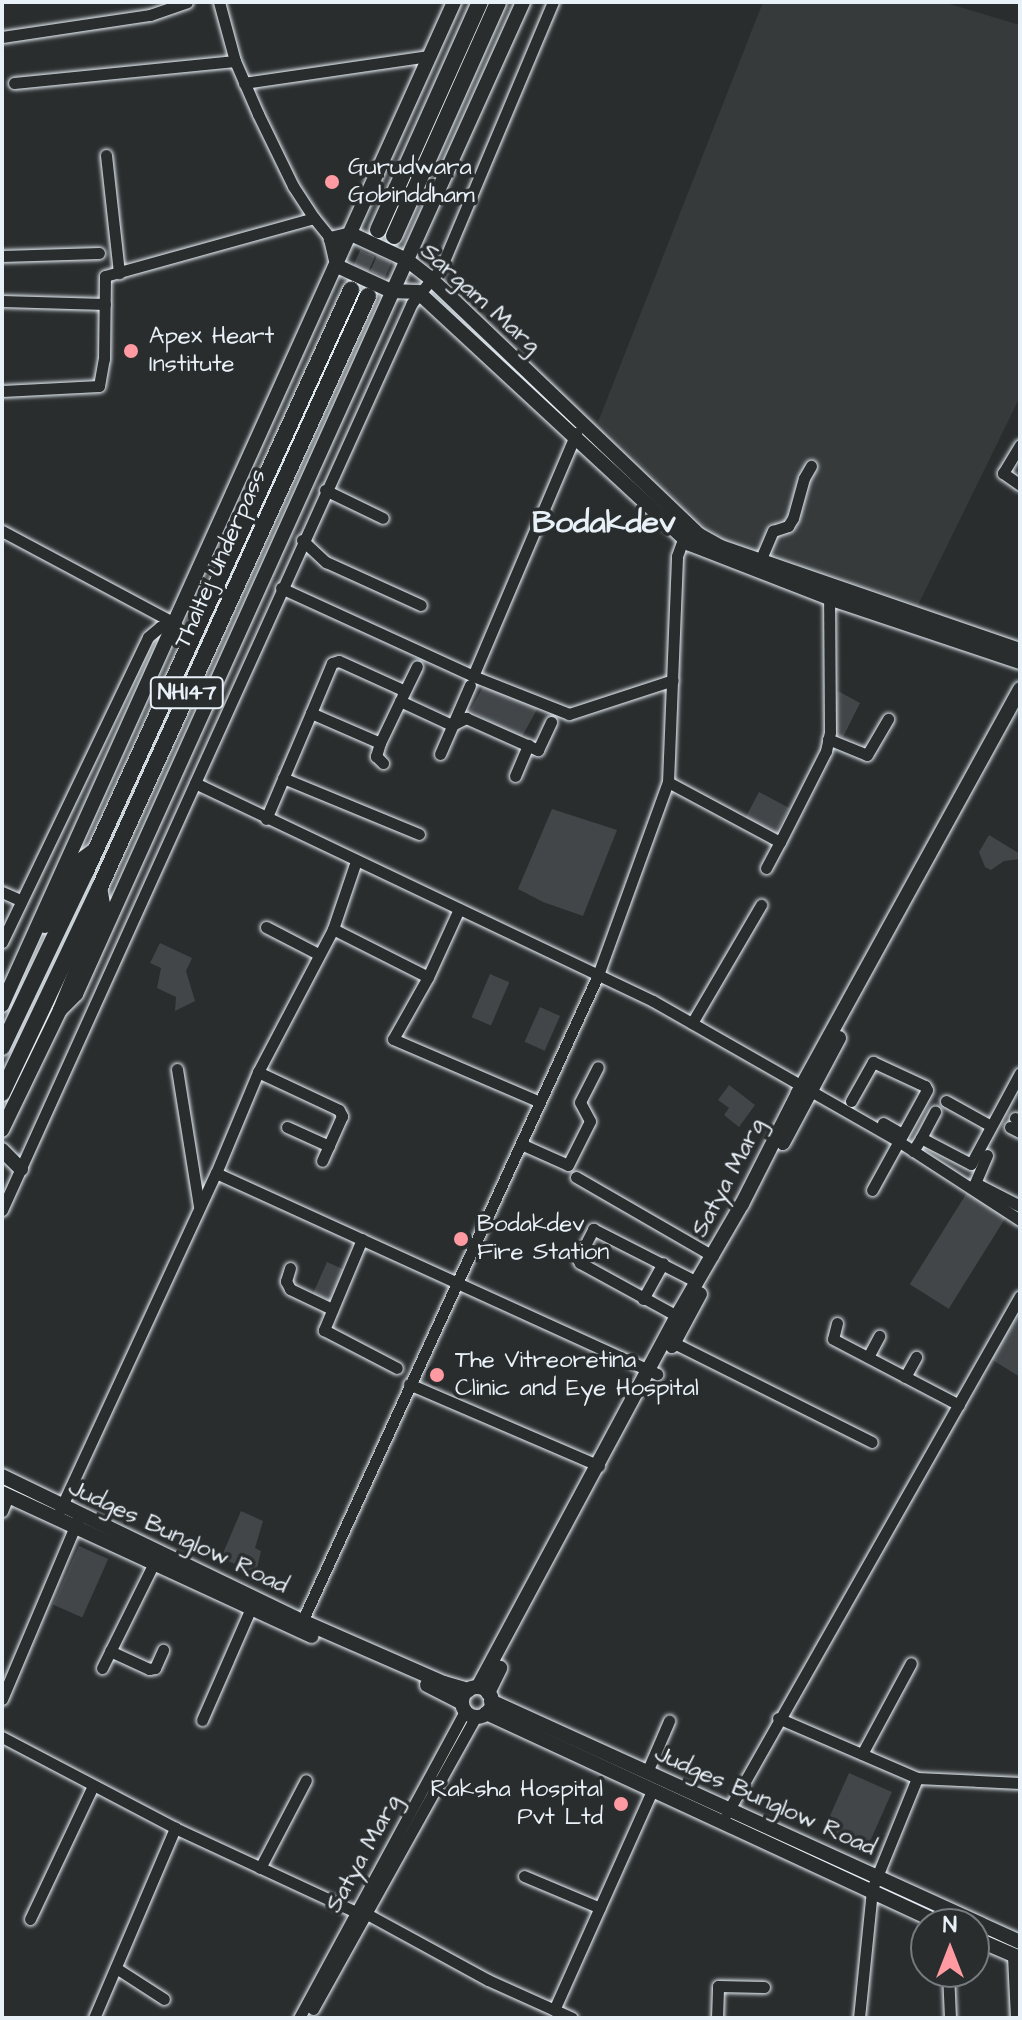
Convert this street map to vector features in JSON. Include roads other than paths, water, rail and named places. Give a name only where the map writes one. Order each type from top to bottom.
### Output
[{"type":"highway","points":[[480,2],[386,233],[498,2]]},
{"type":"highway","name":"Thaltej Underpass","points":[[96,849],[359,293],[100,887]]},
{"type":"highway","name":"NH147","points":[[2,1047],[96,849]]},
{"type":"highway","name":"NH147","points":[[2,1093],[100,887]]},
{"type":"main road","points":[[2,1005],[47,899],[176,624],[454,2]]},
{"type":"main road","points":[[60,1010],[76,994],[523,2]]},
{"type":"main road","points":[[337,266],[331,239],[351,234]]},
{"type":"main road","name":"Sargam Marg","points":[[351,234],[407,260],[430,278],[580,430],[715,556],[1020,662]]},
{"type":"main road","name":"Sargam Marg","points":[[337,266],[391,291],[418,292],[580,430]]},
{"type":"main road","name":"Sargam Marg","points":[[686,531],[760,561],[1020,650]]},
{"type":"main road","name":"Satya Marg","points":[[559,1549],[599,1466],[653,1372],[674,1343],[806,1088],[1020,689]]},
{"type":"main road","name":"Satya Marg","points":[[477,1702],[653,1372],[677,1316],[1020,708]]},
{"type":"main road","points":[[25,956],[47,924],[75,864],[96,849]]},
{"type":"main road","points":[[2,1130],[60,1010],[103,904],[100,887]]},
{"type":"main road","points":[[2,1150],[21,1169]]},
{"type":"main road","name":"Judges Bunglow Road","points":[[2,1476],[59,1512]]},
{"type":"main road","name":"Judges Bunglow Road","points":[[5,1495],[59,1512],[300,1626],[647,1772],[726,1815],[875,1882],[1018,1952]]},
{"type":"main road","name":"Judges Bunglow Road","points":[[77,1520],[154,1563],[251,1608],[300,1626]]},
{"type":"main road","name":"Judges Bunglow Road","points":[[477,1702],[653,1789],[726,1815]]},
{"type":"main road","name":"Judges Bunglow Road","points":[[875,1882],[916,1908]]},
{"type":"main road","points":[[990,1943],[1018,1952]]},
{"type":"street","points":[[2,37],[150,15],[187,2]]},
{"type":"street","points":[[219,2],[244,83],[293,186],[331,239]]},
{"type":"street","points":[[2,1210],[325,490],[418,292],[441,268],[553,2]]},
{"type":"street","points":[[244,83],[430,56]]},
{"type":"street","points":[[14,83],[235,61]]},
{"type":"street","points":[[106,155],[119,273]]},
{"type":"street","points":[[2,391],[99,386],[104,359],[105,276],[314,218]]},
{"type":"street","points":[[2,256],[99,253]]},
{"type":"street","points":[[2,301],[105,304]]},
{"type":"street","points":[[440,754],[580,430]]},
{"type":"street","points":[[1020,445],[1003,473],[1020,485]]},
{"type":"street","points":[[760,561],[773,531],[788,526],[793,518],[804,478],[811,466]]},
{"type":"street","points":[[325,490],[383,518]]},
{"type":"street","points":[[2,531],[176,624]]},
{"type":"street","points":[[300,1626],[598,975],[668,782],[677,556],[686,531]]},
{"type":"street","points":[[302,540],[326,562],[421,605]]},
{"type":"street","points":[[281,588],[471,680],[569,714],[673,680]]},
{"type":"street","points":[[766,868],[811,785],[828,739],[832,624],[829,598]]},
{"type":"street","points":[[2,942],[148,637],[160,627],[176,624]]},
{"type":"street","points":[[266,819],[332,663],[339,661],[452,725]]},
{"type":"street","points":[[383,763],[376,756],[380,743],[417,666]]},
{"type":"street","points":[[311,713],[380,743]]},
{"type":"street","points":[[452,725],[466,718],[538,750],[551,722]]},
{"type":"street","points":[[828,739],[867,755],[888,719]]},
{"type":"street","points":[[515,776],[528,745]]},
{"type":"street","points":[[283,778],[419,834]]},
{"type":"street","points":[[668,782],[780,842]]},
{"type":"street","points":[[195,783],[598,975],[692,1023],[900,1138]]},
{"type":"street","points":[[59,1512],[216,1173],[258,1072],[333,929],[356,861]]},
{"type":"street","points":[[2,892],[20,900]]},
{"type":"street","points":[[692,1023],[761,905]]},
{"type":"street","points":[[459,909],[428,977],[393,1039],[538,1101]]},
{"type":"street","points":[[266,927],[318,954]]},
{"type":"street","points":[[333,929],[428,977]]},
{"type":"street","points":[[851,1101],[873,1062],[925,1086],[927,1090],[872,1190]]},
{"type":"street","points":[[521,1144],[568,1165],[590,1121],[580,1102],[598,1067]]},
{"type":"street","points":[[177,1069],[199,1209]]},
{"type":"street","points":[[258,1072],[339,1110],[342,1116],[322,1161]]},
{"type":"street","points":[[921,1138],[971,1164],[1020,1073]]},
{"type":"street","points":[[946,1101],[991,1126]]},
{"type":"street","points":[[913,1151],[935,1112]]},
{"type":"street","points":[[883,1123],[913,1151],[956,1179],[1018,1212]]},
{"type":"street","points":[[287,1127],[329,1146]]},
{"type":"street","points":[[984,1192],[975,1179],[987,1155]]},
{"type":"street","points":[[956,1179],[965,1163]]},
{"type":"street","points":[[216,1173],[653,1372]]},
{"type":"street","points":[[576,1177],[713,1256]]},
{"type":"street","points":[[677,1316],[580,1263],[578,1259],[593,1229],[697,1282]]},
{"type":"street","points":[[362,1239],[325,1326],[326,1335],[397,1368]]},
{"type":"street","points":[[643,1299],[663,1263]]},
{"type":"street","points":[[290,1268],[286,1281],[290,1289],[332,1309]]},
{"type":"street","points":[[726,1815],[778,1718],[1020,1296]]},
{"type":"street","points":[[837,1323],[833,1339],[959,1405]]},
{"type":"street","points":[[868,1357],[879,1336]]},
{"type":"street","points":[[674,1343],[872,1442]]},
{"type":"street","points":[[905,1377],[916,1357]]},
{"type":"street","points":[[409,1384],[599,1466]]},
{"type":"street","points":[[2,1511],[5,1495]]},
{"type":"street","points":[[2,1699],[77,1520]]},
{"type":"street","points":[[102,1668],[154,1563]]},
{"type":"street","points":[[202,1720],[251,1608]]},
{"type":"street","points":[[110,1651],[149,1669],[155,1668],[163,1650]]},
{"type":"street","points":[[862,1754],[911,1663]]},
{"type":"street","name":"Satya Marg","points":[[299,2018],[361,1913],[477,1702]]},
{"type":"street","points":[[778,1718],[917,1778],[1020,1783]]},
{"type":"street","points":[[647,1772],[669,1721]]},
{"type":"street","points":[[2,1737],[175,1828],[361,1913],[488,1980],[572,2018]]},
{"type":"street","points":[[859,2018],[875,1882],[917,1778]]},
{"type":"street","points":[[260,1868],[306,1780]]},
{"type":"street","points":[[30,1919],[93,1786]]},
{"type":"street","points":[[554,2010],[653,1789]]},
{"type":"street","points":[[94,2018],[175,1828]]},
{"type":"street","points":[[524,1876],[600,1908]]},
{"type":"street","name":"Satya Marg","points":[[308,2018],[361,1913]]},
{"type":"street","points":[[1016,2018],[1018,1952]]},
{"type":"street","points":[[116,1968],[164,1999]]},
{"type":"street","points":[[717,2018],[718,1986],[764,1987]]},
{"type":"street","points":[[949,1988],[950,2018]]},
{"type":"tunnel","points":[[351,290],[377,233]]},
{"type":"tunnel","points":[[368,296],[394,237]]},
{"type":"place","name":"Gurudwara Gobinddham","points":[[332,182]]},
{"type":"place","name":"Apex Heart Institute","points":[[131,351]]},
{"type":"place","name":"Bodakdev Fire Station","points":[[461,1239]]},
{"type":"place","name":"The Vitreoretina Clinic and Eye Hospital","points":[[437,1375]]},
{"type":"place","name":"Raksha Hospital Pvt Ltd","points":[[621,1804]]},
{"type":"district","name":"Bodakdev","points":[[604,523]]}]
